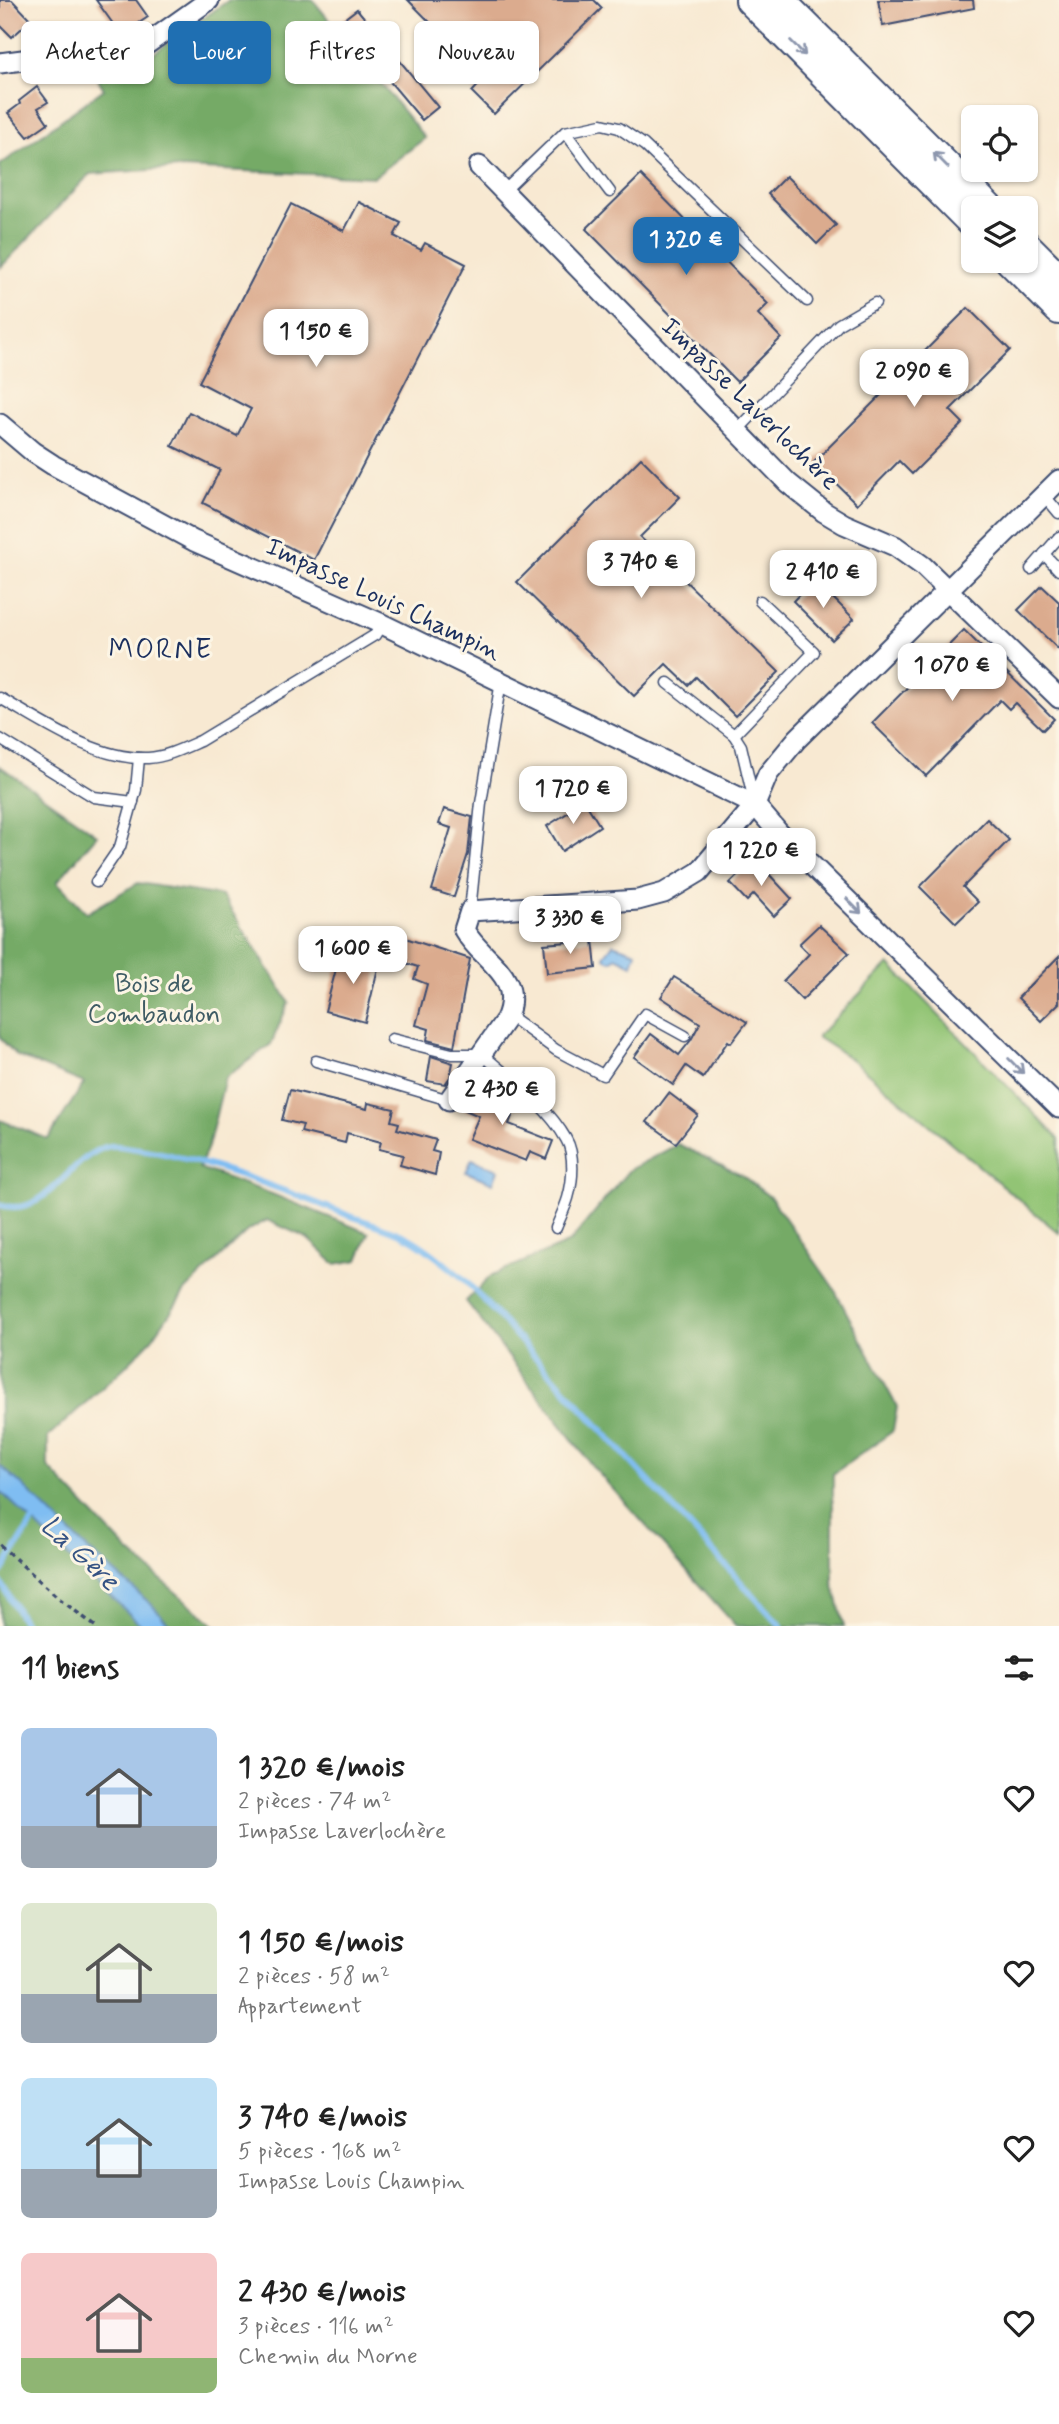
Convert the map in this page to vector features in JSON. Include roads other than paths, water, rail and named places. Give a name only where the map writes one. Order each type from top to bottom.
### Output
[{"type":"main road","points":[[765,3],[976,196]]},
{"type":"main road","points":[[765,3],[961,211]]},
{"type":"main road","points":[[1038,257],[1059,278]]},
{"type":"main road","points":[[1022,273],[1059,310]]},
{"type":"street","points":[[0,63],[45,57],[106,65],[123,61],[209,0]]},
{"type":"street","name":"Impasse Laverlochère","points":[[478,166],[788,483],[824,512],[905,551],[949,589],[1059,698]]},
{"type":"street","name":"Impasse Louis Champin","points":[[0,424],[53,465],[194,541],[382,624],[755,805]]},
{"type":"street","points":[[449,1100],[512,1006],[511,988],[464,930],[470,911],[638,900],[664,893],[699,872],[755,805],[768,774],[797,739],[1059,480]]},
{"type":"street","points":[[755,805],[788,841],[1059,1108]]},
{"type":"lane","points":[[504,191],[565,132],[602,124],[619,128],[636,139],[807,301]]},
{"type":"lane","points":[[565,132],[610,192]]},
{"type":"lane","points":[[737,431],[839,324],[875,303]]},
{"type":"lane","points":[[1044,495],[1059,513]]},
{"type":"lane","points":[[1031,569],[1059,537]]},
{"type":"lane","points":[[1044,554],[1059,570]]},
{"type":"lane","points":[[734,735],[814,652],[760,601]]},
{"type":"lane","points":[[0,698],[93,749],[121,757],[150,758],[200,741],[375,635],[382,624]]},
{"type":"lane","points":[[470,911],[481,803],[501,680]]},
{"type":"lane","points":[[668,683],[734,735],[741,746],[755,805]]},
{"type":"lane","points":[[0,739],[94,797],[133,802]]},
{"type":"lane","points":[[96,881],[120,847],[136,790],[139,758]]},
{"type":"lane","points":[[508,1015],[556,1050],[603,1075],[645,1014],[685,1036]]},
{"type":"lane","points":[[392,1039],[452,1054],[482,1054],[540,1106],[567,1140],[570,1152],[572,1174],[568,1198],[556,1228]]},
{"type":"lane","points":[[316,1061],[449,1100]]},
{"type":"water","points":[[613,944],[636,952],[632,965],[616,957],[611,961],[606,959],[604,956]]},
{"type":"water","points":[[472,1159],[498,1170],[493,1183],[466,1172]]},
{"type":"water","name":"La Gère","points":[[0,1466],[82,1544],[152,1605],[171,1626],[142,1626],[0,1491]]},
{"type":"waterway","points":[[0,1205],[17,1207],[31,1203],[44,1196],[92,1153],[116,1146],[215,1167],[413,1240],[465,1280],[781,1626]]},
{"type":"waterway","name":"La Gère","points":[[0,1574],[36,1516]]},
{"type":"waterway","points":[[0,1581],[26,1626]]},
{"type":"district","name":"MORNE","points":[[161,648]]},
{"type":"park label","name":"Bois de Combaudon","points":[[154,998]]}]
